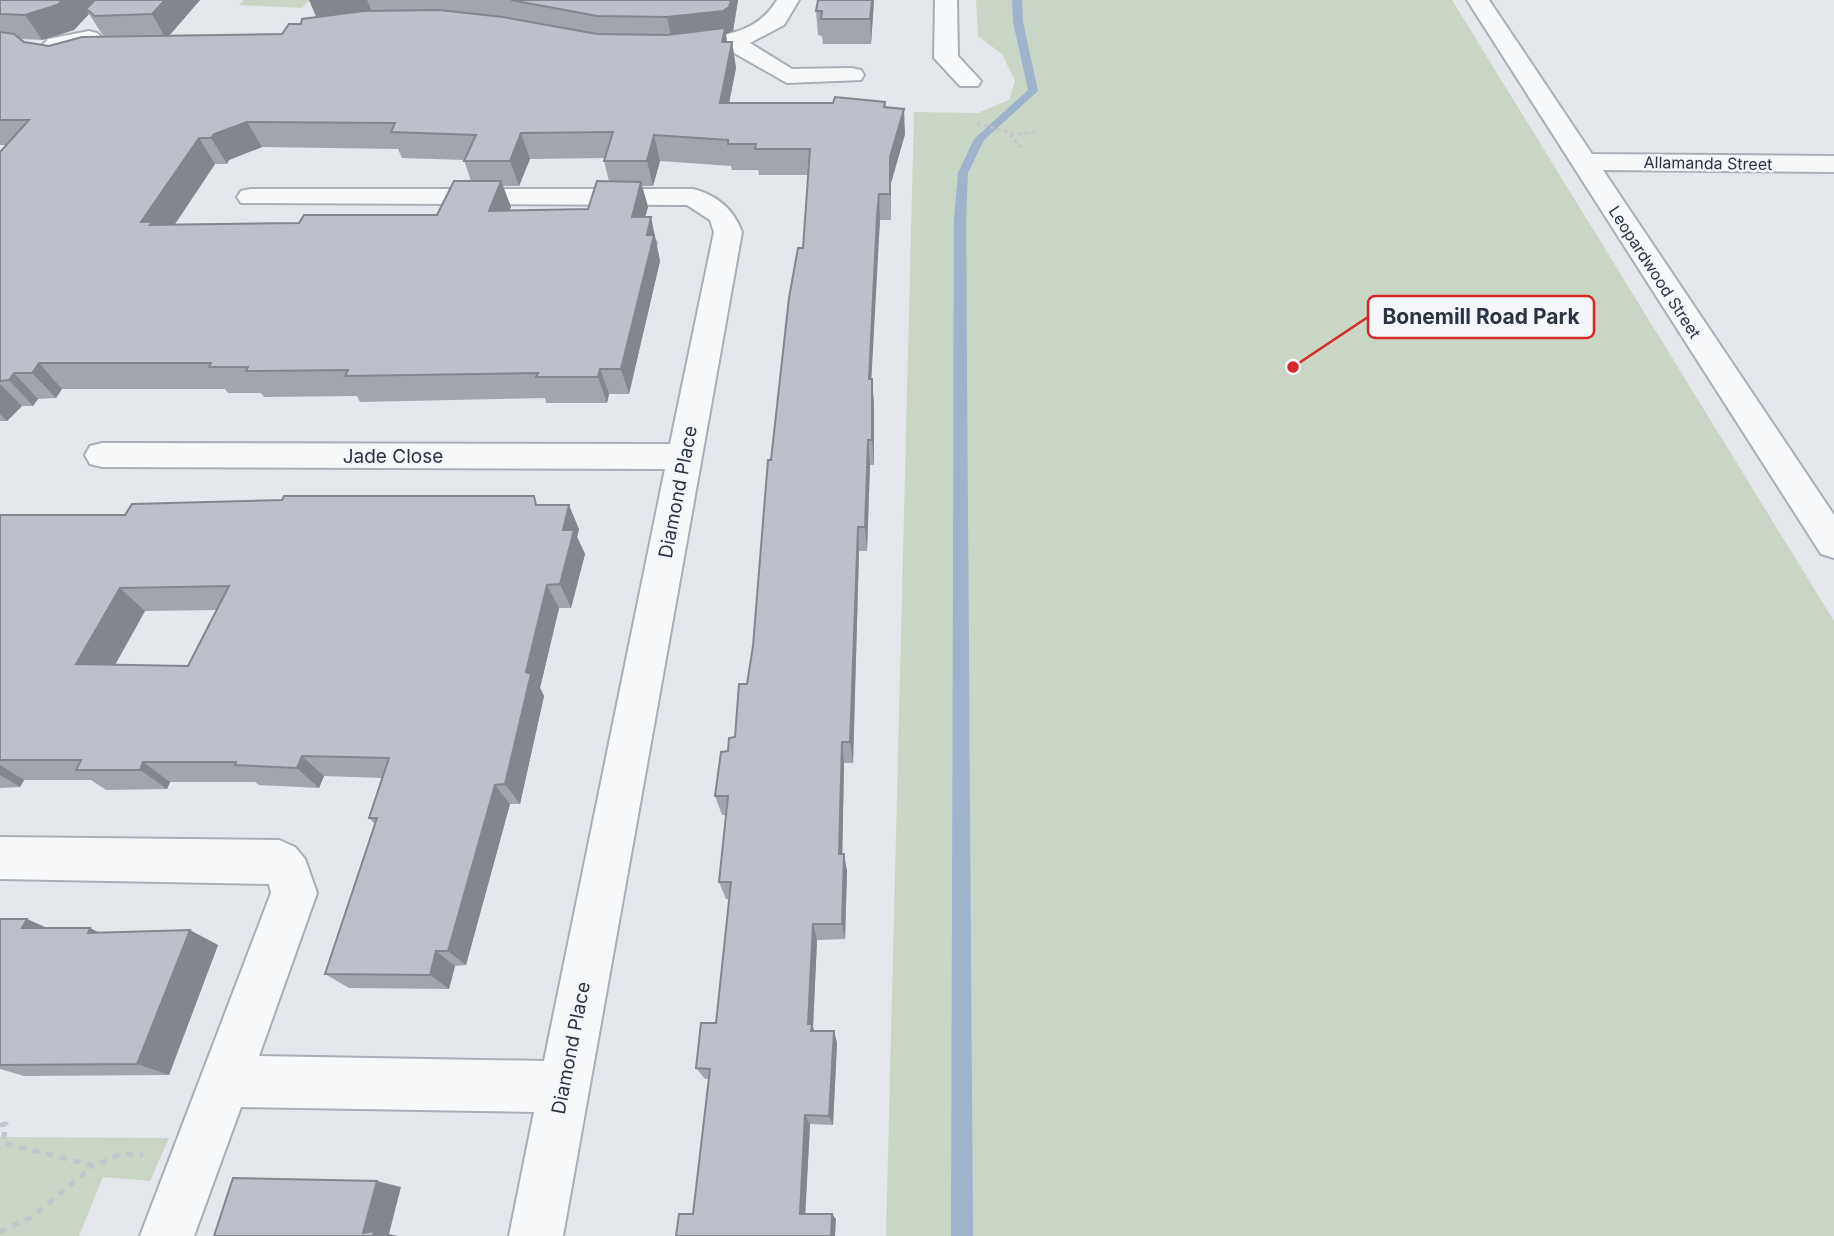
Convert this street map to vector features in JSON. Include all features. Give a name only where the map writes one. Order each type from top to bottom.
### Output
[{"type":"street","points":[[658,50],[733,43],[776,20],[788,0]]},
{"type":"street","points":[[946,0],[946,58],[969,80]]},
{"type":"street","name":"Leopardwood Street","points":[[1478,0],[1834,544]]},
{"type":"street","points":[[35,49],[44,57],[61,62],[88,45],[100,19]]},
{"type":"street","points":[[733,43],[787,76],[852,75]]},
{"type":"street","points":[[88,45],[120,52]]},
{"type":"street","name":"Allamanda Street","points":[[1583,162],[1834,164]]},
{"type":"street","name":"Diamond Place","points":[[251,197],[693,197],[722,216],[728,232],[536,1236]]},
{"type":"street","name":"Jade Close","points":[[102,455],[685,457]]},
{"type":"street","points":[[0,858],[279,863],[289,874],[294,893],[167,1236]]},
{"type":"street","points":[[224,1081],[563,1087]]},
{"type":"path","points":[[977,123],[1009,134],[1027,135],[1038,132]]},
{"type":"path","points":[[1009,134],[1023,149]]},
{"type":"path","points":[[0,1125],[6,1124],[3,1143],[93,1166]]},
{"type":"path","points":[[0,1233],[35,1215],[93,1166],[121,1154],[153,1156]]},
{"type":"green space","points":[[244,0],[310,0],[302,8],[239,5]]},
{"type":"green space","points":[[976,0],[1452,0],[1834,621],[1834,1236],[886,1236],[914,112],[978,113],[1009,100],[1015,81],[1002,54],[978,36]]},
{"type":"green space","points":[[0,1137],[169,1138],[150,1181],[103,1177],[79,1236],[0,1236]]},
{"type":"building","points":[[0,0],[63,0],[57,5],[25,15],[0,14]]},
{"type":"building","points":[[95,0],[165,0],[152,14],[95,16],[86,9]]},
{"type":"building","points":[[511,0],[731,0],[729,7],[723,11],[667,17],[597,16]]},
{"type":"building","points":[[818,0],[872,0],[870,19],[821,19],[822,11],[816,11]]},
{"type":"building","points":[[439,10],[503,17],[597,34],[667,35],[725,28],[722,42],[732,42],[720,103],[833,103],[835,97],[885,102],[884,107],[904,109],[890,157],[890,194],[879,194],[877,216],[869,379],[872,379],[872,440],[868,440],[865,527],[858,527],[850,742],[842,742],[839,854],[844,854],[842,924],[813,924],[808,1024],[812,1024],[811,1031],[834,1031],[829,1116],[805,1115],[800,1214],[832,1214],[831,1236],[676,1236],[679,1214],[693,1214],[710,1069],[696,1068],[701,1023],[716,1023],[731,882],[719,882],[728,796],[715,796],[721,752],[728,751],[729,738],[735,737],[739,684],[747,684],[753,646],[768,460],[771,460],[789,298],[798,248],[803,248],[810,149],[755,149],[756,144],[728,144],[728,140],[654,135],[647,161],[604,161],[613,132],[521,133],[510,161],[464,161],[476,135],[391,132],[395,123],[247,122],[214,134],[211,138],[199,138],[141,222],[153,222],[150,225],[299,223],[304,215],[437,215],[454,181],[501,181],[489,211],[588,209],[597,181],[641,182],[632,217],[651,217],[647,235],[654,235],[621,369],[600,369],[598,377],[536,377],[538,373],[345,376],[348,370],[246,371],[248,367],[209,367],[211,363],[39,363],[32,373],[14,373],[9,380],[0,381],[0,152],[29,120],[0,120],[0,32],[14,34],[24,42],[49,46],[82,37],[282,34],[289,24],[301,24],[302,19],[364,11]]},
{"type":"building","points":[[284,496],[534,496],[536,505],[569,505],[563,530],[574,530],[560,584],[547,585],[526,672],[531,674],[505,784],[495,785],[448,951],[436,951],[430,975],[325,974],[377,818],[369,818],[389,758],[302,756],[297,768],[235,765],[236,762],[143,762],[140,770],[76,770],[81,760],[0,760],[0,515],[125,515],[132,504],[282,500]],"holes":[[[229,586],[188,666],[76,664],[120,588]]]},
{"type":"building","points":[[0,919],[27,919],[22,928],[90,928],[88,933],[190,930],[137,1064],[0,1065]]},
{"type":"building","points":[[233,1178],[377,1181],[363,1233],[374,1231],[373,1236],[214,1236]]},
{"type":"waterway","points":[[962,1236],[960,219],[963,173],[979,139],[1033,91],[1018,22],[1017,0]]},
{"type":"place","name":"Bonemill Road Park","points":[[1293,367]]}]
